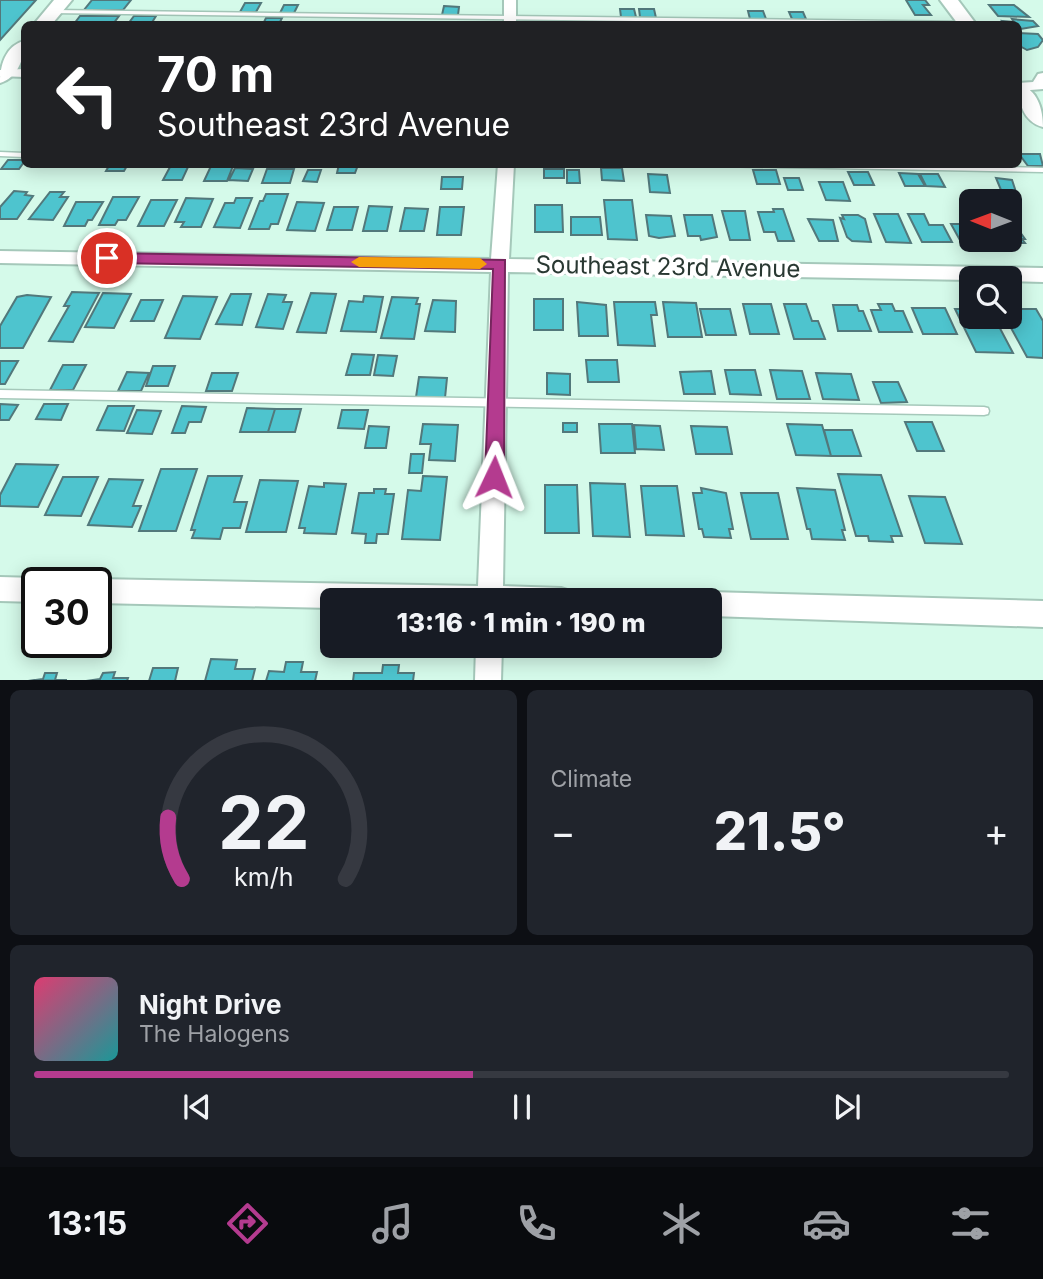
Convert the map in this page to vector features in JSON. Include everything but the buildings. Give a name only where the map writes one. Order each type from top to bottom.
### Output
[{"type":"street","points":[[510,0],[510,21]]},
{"type":"street","points":[[949,0],[965,21]]},
{"type":"street","points":[[2,75],[21,51]]},
{"type":"street","points":[[2,75],[21,73]]},
{"type":"street","points":[[1022,88],[1038,86],[1043,77]]},
{"type":"street","points":[[1022,93],[1043,121]]},
{"type":"street","points":[[490,588],[500,264],[506,168]]},
{"type":"street","name":"Southeast 23rd Avenue","points":[[0,257],[1043,275]]},
{"type":"street","points":[[0,589],[21,590]]},
{"type":"street","points":[[112,591],[320,596]]},
{"type":"street","points":[[722,604],[1043,614]]},
{"type":"street","points":[[488,680],[489,658]]},
{"type":"lane","points":[[53,12],[510,21]]},
{"type":"lane","points":[[121,21],[128,13]]},
{"type":"lane","points":[[0,154],[21,155]]},
{"type":"lane","points":[[934,168],[1043,170]]},
{"type":"lane","points":[[0,394],[497,405],[984,411]]},
{"type":"slow traffic","points":[[359,262],[480,264]]},
{"type":"route","points":[[107,258],[500,264],[494,477]]}]
